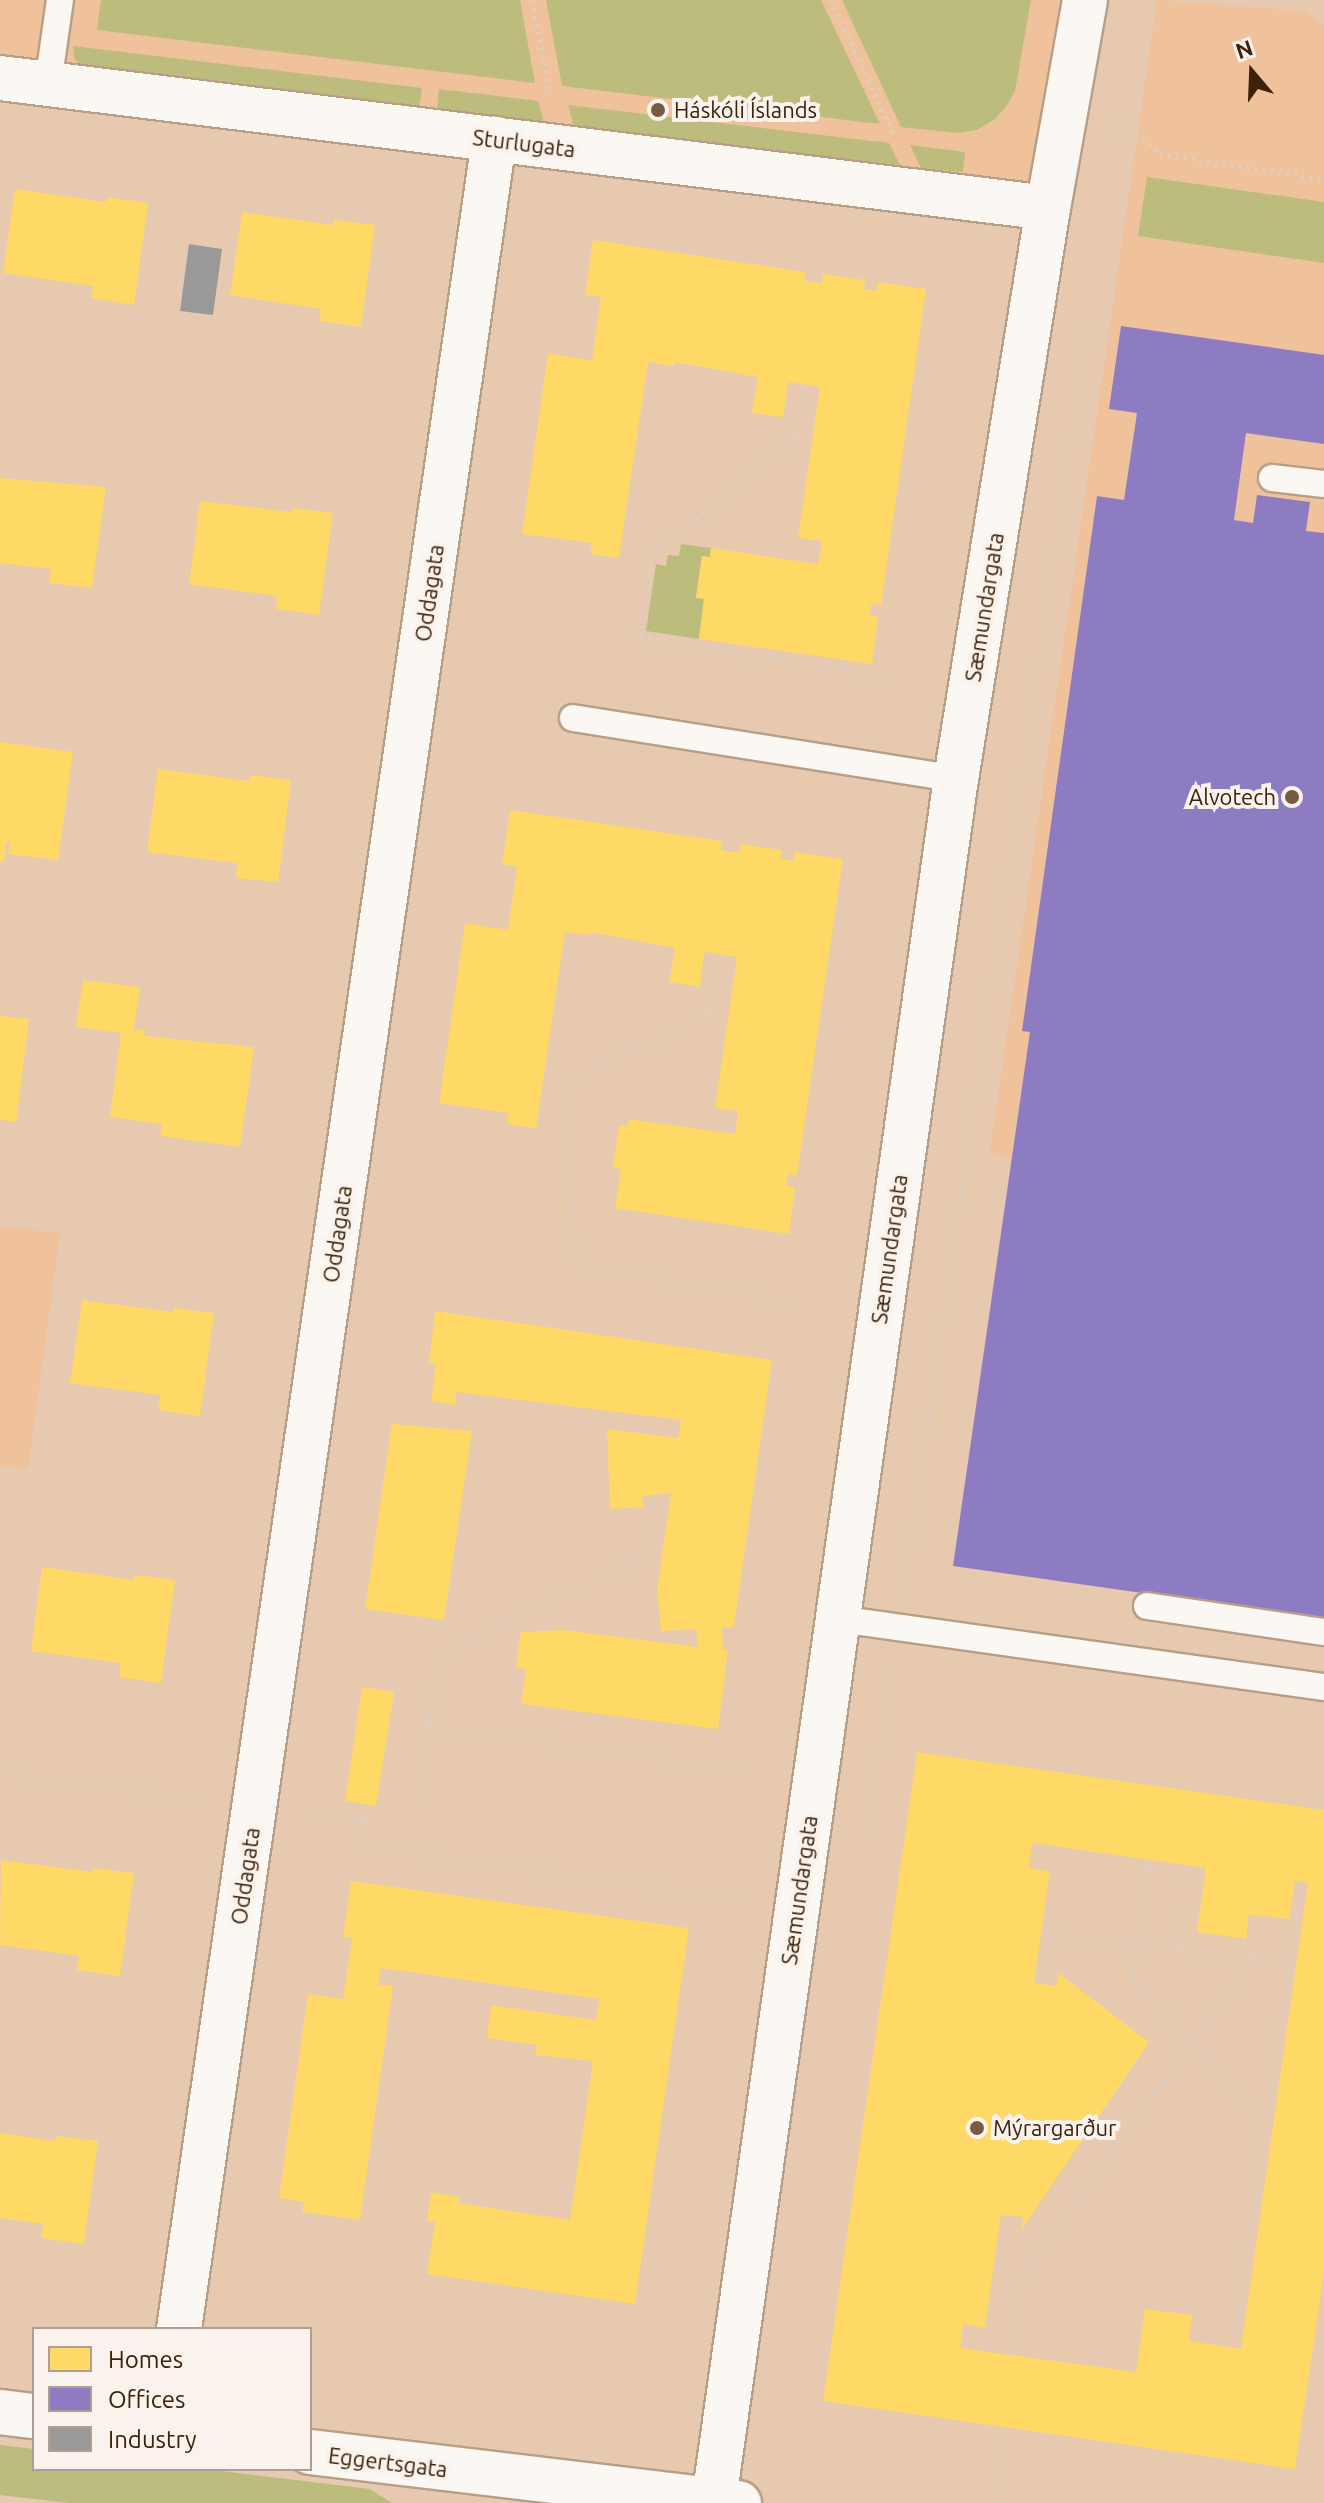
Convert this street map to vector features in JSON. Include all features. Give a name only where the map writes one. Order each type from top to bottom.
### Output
[{"type":"street","name":"Sæmundargata","points":[[726,2502],[797,1908],[956,779],[1048,208],[1085,0]]},
{"type":"street","name":"Sturlugata","points":[[0,78],[1048,208]]},
{"type":"street","name":"Oddagata","points":[[179,2327],[494,139]]},
{"type":"street","points":[[0,2412],[32,2416]]},
{"type":"street","name":"Eggertsgata","points":[[312,2452],[465,2487],[726,2502]]},
{"type":"lane","points":[[48,84],[60,0]]},
{"type":"lane","points":[[1272,478],[1324,484]]},
{"type":"lane","points":[[573,718],[956,779]]},
{"type":"lane","points":[[1147,1606],[1324,1632]]},
{"type":"lane","points":[[839,1619],[1324,1687]]},
{"type":"path","points":[[532,0],[550,94]]},
{"type":"path","points":[[831,0],[895,136]]},
{"type":"path","points":[[1115,142],[1117,127],[1131,128],[1160,154],[1324,179]]},
{"type":"path","points":[[866,1842],[1090,316]]},
{"type":"path","points":[[804,385],[796,436],[653,554],[640,637],[901,678]]},
{"type":"path","points":[[721,955],[709,1014],[575,1077],[568,1126],[576,1267],[804,1301]]},
{"type":"path","points":[[420,1794],[435,1657],[646,1557],[656,1495]]},
{"type":"path","points":[[428,1726],[741,1770]]},
{"type":"path","points":[[1154,1785],[1156,1771]]},
{"type":"path","points":[[0,1772],[209,1802]]},
{"type":"path","points":[[1313,1808],[1315,1793]]},
{"type":"path","points":[[330,1816],[364,1821],[360,1845],[797,1908]]},
{"type":"path","points":[[1205,1873],[1146,1863],[1133,1979],[1266,2122]]},
{"type":"path","points":[[1235,2335],[1291,1962],[1299,1885]]},
{"type":"path","points":[[1180,1950],[1183,1915]]},
{"type":"path","points":[[1045,1984],[1050,1935],[1291,1962]]},
{"type":"path","points":[[1014,2355],[1023,2276],[1190,2041],[1254,1957]]},
{"type":"path","points":[[1037,1963],[1047,1964]]},
{"type":"path","points":[[1000,2503],[1007,2427]]},
{"type":"shaded area","name":"Háskóli Íslands","points":[[0,0],[1084,0],[1048,208],[0,76]]},
{"type":"shaded area","points":[[101,0],[520,0],[535,83],[97,30]]},
{"type":"shaded area","points":[[546,0],[821,0],[880,124],[562,86]]},
{"type":"shaded area","points":[[842,0],[1031,0],[1015,91],[1006,107],[995,119],[977,130],[956,133],[901,127]]},
{"type":"shaded area","points":[[1157,0],[1304,11],[1324,25],[1324,1205],[1003,1158],[990,1151]]},
{"type":"shaded area","points":[[73,46],[422,88],[419,108],[82,66],[74,58]]},
{"type":"shaded area","points":[[439,89],[538,101],[544,123],[437,110]]},
{"type":"shaded area","points":[[568,105],[889,143],[900,165],[574,127]]},
{"type":"shaded area","points":[[910,145],[965,152],[963,172],[921,168]]},
{"type":"shaded area","points":[[1147,177],[1324,202],[1324,263],[1138,236]]},
{"type":"shaded area","points":[[681,544],[711,548],[710,557],[702,556],[696,597],[704,599],[699,639],[646,631],[656,564],[666,566],[668,555],[679,556]]},
{"type":"shaded area","points":[[0,1225],[60,1233],[28,1469],[0,1465]]},
{"type":"shaded area","points":[[0,2445],[32,2449],[32,2471],[221,2471],[370,2489],[392,2503],[68,2503],[0,2495]]},
{"type":"building: Homes","points":[[15,189],[106,202],[107,197],[148,203],[134,305],[91,298],[93,286],[3,273]]},
{"type":"building: Homes","points":[[242,212],[333,225],[334,220],[375,225],[361,327],[319,321],[321,309],[230,295]]},
{"type":"building: Homes","points":[[593,240],[805,272],[804,281],[822,283],[823,274],[865,280],[864,289],[877,291],[878,282],[926,289],[881,605],[871,604],[870,615],[878,617],[872,664],[699,639],[704,599],[696,598],[702,556],[710,557],[711,548],[818,564],[822,541],[798,538],[820,387],[788,382],[783,417],[752,413],[758,377],[674,362],[674,366],[648,362],[619,558],[590,554],[592,543],[522,534],[548,354],[592,360],[601,297],[585,295]]},
{"type":"building: Homes","points":[[0,478],[106,487],[92,588],[49,583],[51,569],[0,563]]},
{"type":"building: Homes","points":[[200,501],[291,512],[291,508],[333,513],[319,615],[276,609],[277,596],[189,584]]},
{"type":"building: Homes","points":[[0,742],[73,752],[58,860],[8,854],[10,843],[6,842],[4,862],[0,861]]},
{"type":"building: Homes","points":[[158,769],[249,781],[250,775],[291,780],[278,882],[236,878],[237,863],[147,852]]},
{"type":"building: Homes","points":[[510,810],[722,841],[721,850],[739,853],[740,844],[782,850],[781,859],[793,861],[795,852],[843,859],[797,1175],[788,1174],[786,1185],[795,1187],[789,1234],[615,1208],[621,1169],[613,1167],[619,1125],[627,1127],[629,1119],[735,1134],[738,1111],[715,1108],[737,957],[704,952],[700,987],[669,982],[675,948],[591,932],[590,935],[565,932],[536,1128],[507,1124],[508,1113],[439,1103],[465,923],[508,930],[517,867],[502,864]]},
{"type":"building: Homes","points":[[83,980],[140,987],[134,1029],[145,1030],[144,1036],[254,1047],[240,1147],[160,1136],[162,1124],[110,1117],[121,1033],[76,1027]]},
{"type":"building: Homes","points":[[0,1016],[29,1019],[16,1122],[0,1120]]},
{"type":"building: Homes","points":[[82,1300],[173,1312],[174,1308],[214,1313],[200,1416],[158,1410],[160,1395],[70,1383]]},
{"type":"building: Homes","points":[[435,1311],[772,1360],[734,1627],[722,1628],[723,1650],[728,1650],[718,1729],[521,1704],[526,1669],[516,1668],[521,1632],[563,1630],[698,1647],[696,1629],[661,1631],[657,1590],[671,1493],[642,1496],[644,1507],[610,1509],[607,1429],[678,1438],[681,1420],[456,1392],[455,1405],[431,1401],[436,1364],[429,1362]]},
{"type":"building: Homes","points":[[392,1424],[472,1431],[444,1620],[365,1609]]},
{"type":"building: Homes","points":[[42,1567],[134,1580],[135,1575],[175,1580],[161,1683],[119,1677],[121,1663],[31,1651]]},
{"type":"building: Homes","points":[[362,1687],[394,1692],[376,1806],[345,1801]]},
{"type":"building: Homes","name":"Mýrargarður","points":[[917,1752],[1324,1810],[1324,2272],[1295,2469],[823,2401]],"holes":[[[1032,1843],[1206,1868],[1197,1932],[1246,1939],[1249,1914],[1289,1919],[1295,1881],[1308,1883],[1241,2349],[1189,2341],[1192,2315],[1145,2309],[1136,2372],[960,2348],[963,2324],[985,2328],[1001,2215],[1023,2217],[1022,2229],[1149,2042],[1058,1973],[1057,1986],[1034,1983],[1050,1871],[1029,1868]]]},
{"type":"building: Homes","points":[[1,1860],[92,1872],[93,1868],[134,1873],[120,1976],[77,1970],[79,1956],[0,1945]]},
{"type":"building: Homes","points":[[351,1881],[689,1928],[635,2304],[427,2274],[435,2222],[427,2221],[431,2192],[460,2197],[458,2203],[570,2220],[593,2061],[536,2055],[537,2045],[487,2038],[491,2005],[596,2020],[599,1999],[381,1968],[378,1985],[393,1986],[360,2220],[302,2212],[304,2202],[279,2198],[308,1994],[343,1999],[352,1938],[343,1937]]},
{"type":"building: Homes","points":[[0,2133],[56,2141],[57,2136],[98,2141],[84,2244],[41,2238],[43,2224],[0,2218]]},
{"type":"building: Offices","points":[[1121,326],[1324,355],[1324,444],[1246,433],[1234,520],[1253,523],[1257,495],[1310,502],[1306,531],[1324,533],[1324,1619],[953,1566],[1030,1032],[1022,1031],[1097,496],[1124,500],[1137,413],[1109,409]]},
{"type":"building: Industry","points":[[189,244],[222,249],[213,315],[180,311]]},
{"type":"place","name":"Háskóli Íslands","points":[[658,110]]},
{"type":"place","name":"Alvotech","points":[[1292,797]]},
{"type":"place","name":"Mýrargarður","points":[[977,2128]]}]
